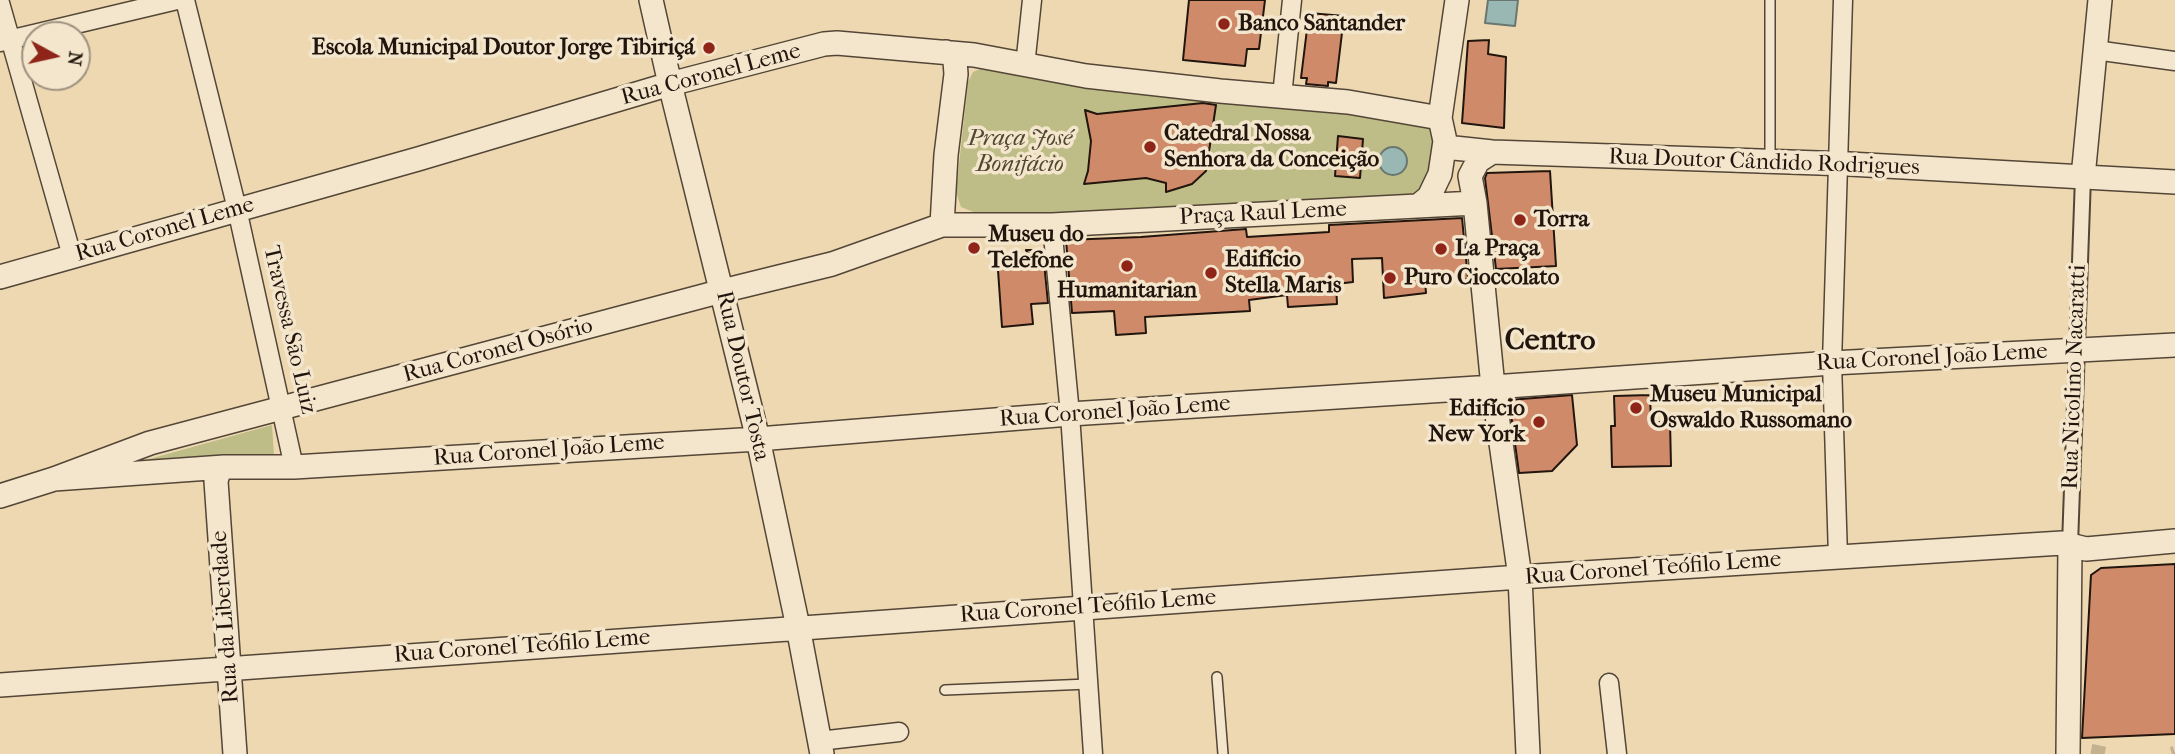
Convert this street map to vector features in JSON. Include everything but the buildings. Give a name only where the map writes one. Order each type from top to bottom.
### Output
[{"type":"street","points":[[5,40],[177,0]]},
{"type":"street","name":"Travessa São Luiz","points":[[185,0],[237,209],[295,467]]},
{"type":"street","name":"Rua Doutor Tosta","points":[[651,0],[758,439],[798,627],[820,748]]},
{"type":"street","points":[[1025,66],[1032,0]]},
{"type":"street","points":[[1282,96],[1292,0]]},
{"type":"street","points":[[1418,206],[1429,197],[1437,181],[1445,147],[1440,118],[1457,0]]},
{"type":"street","points":[[1838,557],[1832,363],[1843,0]]},
{"type":"street","name":"Rua Nicolino Nacaratti","points":[[2068,754],[2070,545],[2083,177],[2100,0]]},
{"type":"street","points":[[0,3],[5,40],[72,256]]},
{"type":"street","name":"Rua Coronel Leme","points":[[0,277],[418,159],[670,84],[824,44],[974,55],[1086,76],[1348,102],[1440,118]]},
{"type":"street","points":[[2095,50],[2175,61]]},
{"type":"street","points":[[946,52],[952,55],[955,61],[956,74],[946,155],[942,226],[1052,225],[1070,414],[1093,754]]},
{"type":"street","points":[[956,74],[974,55]]},
{"type":"street","name":"Rua Doutor Cândido Rodrigues","points":[[1445,147],[1492,152],[1837,164],[2175,183]]},
{"type":"street","points":[[1492,152],[1478,161],[1471,171],[1471,188],[1475,203],[1493,387],[1520,577],[1528,754]]},
{"type":"street","name":"Praça Raul Leme","points":[[1052,225],[1475,203]]},
{"type":"street","name":"Rua Coronel Osório","points":[[54,479],[138,448],[832,264],[942,226]]},
{"type":"street","name":"Rua Coronel João Leme","points":[[54,479],[758,439],[1070,414],[1832,363],[2175,345]]},
{"type":"street","points":[[134,474],[129,463],[138,448]]},
{"type":"street","name":"Rua da Liberdade","points":[[214,472],[235,754]]},
{"type":"street","points":[[0,496],[54,479]]},
{"type":"street","name":"Rua Coronel Teófilo Leme","points":[[0,685],[1520,577],[2062,543],[2086,549],[2175,541]]},
{"type":"street","points":[[1609,683],[1617,754]]},
{"type":"street","points":[[820,748],[899,732]]},
{"type":"lane","points":[[1770,0],[1770,162]]},
{"type":"lane","points":[[1217,677],[1223,754]]},
{"type":"lane","points":[[944,690],[1088,684]]},
{"type":"green space","name":"Praça José Bonifácio","points":[[980,69],[1425,124],[1435,136],[1432,174],[1423,190],[1413,196],[1079,214],[981,215],[961,207],[956,192],[968,82],[973,72]]},
{"type":"green space","points":[[272,425],[274,456],[131,464]]},
{"type":"water","points":[[1488,0],[1518,0],[1515,26],[1485,23]]},
{"type":"water","points":[[1393,147],[1403,151],[1407,161],[1403,171],[1393,175],[1383,171],[1379,161],[1383,151]]},
{"type":"tunnel","points":[[2091,751],[2107,754]]},
{"type":"place","name":"Banco Santander","points":[[1224,24]]},
{"type":"place","name":"Escola Municipal Doutor Jorge Tibiriçá","points":[[709,48]]},
{"type":"place","name":"Catedral Nossa Senhora da Conceição","points":[[1150,147]]},
{"type":"place","name":"Torra","points":[[1520,220]]},
{"type":"place","name":"Museu do Telefone","points":[[974,248]]},
{"type":"place","name":"La Praça","points":[[1441,249]]},
{"type":"place","name":"Humanitarian","points":[[1127,266]]},
{"type":"place","name":"Edifício Stella Maris","points":[[1211,273]]},
{"type":"place","name":"Puro Cioccolato","points":[[1390,278]]},
{"type":"place","name":"Museu Municipal Oswaldo Russomano","points":[[1636,408]]},
{"type":"place","name":"Edifício New York","points":[[1539,422]]},
{"type":"district","name":"Centro","points":[[1550,342]]}]
